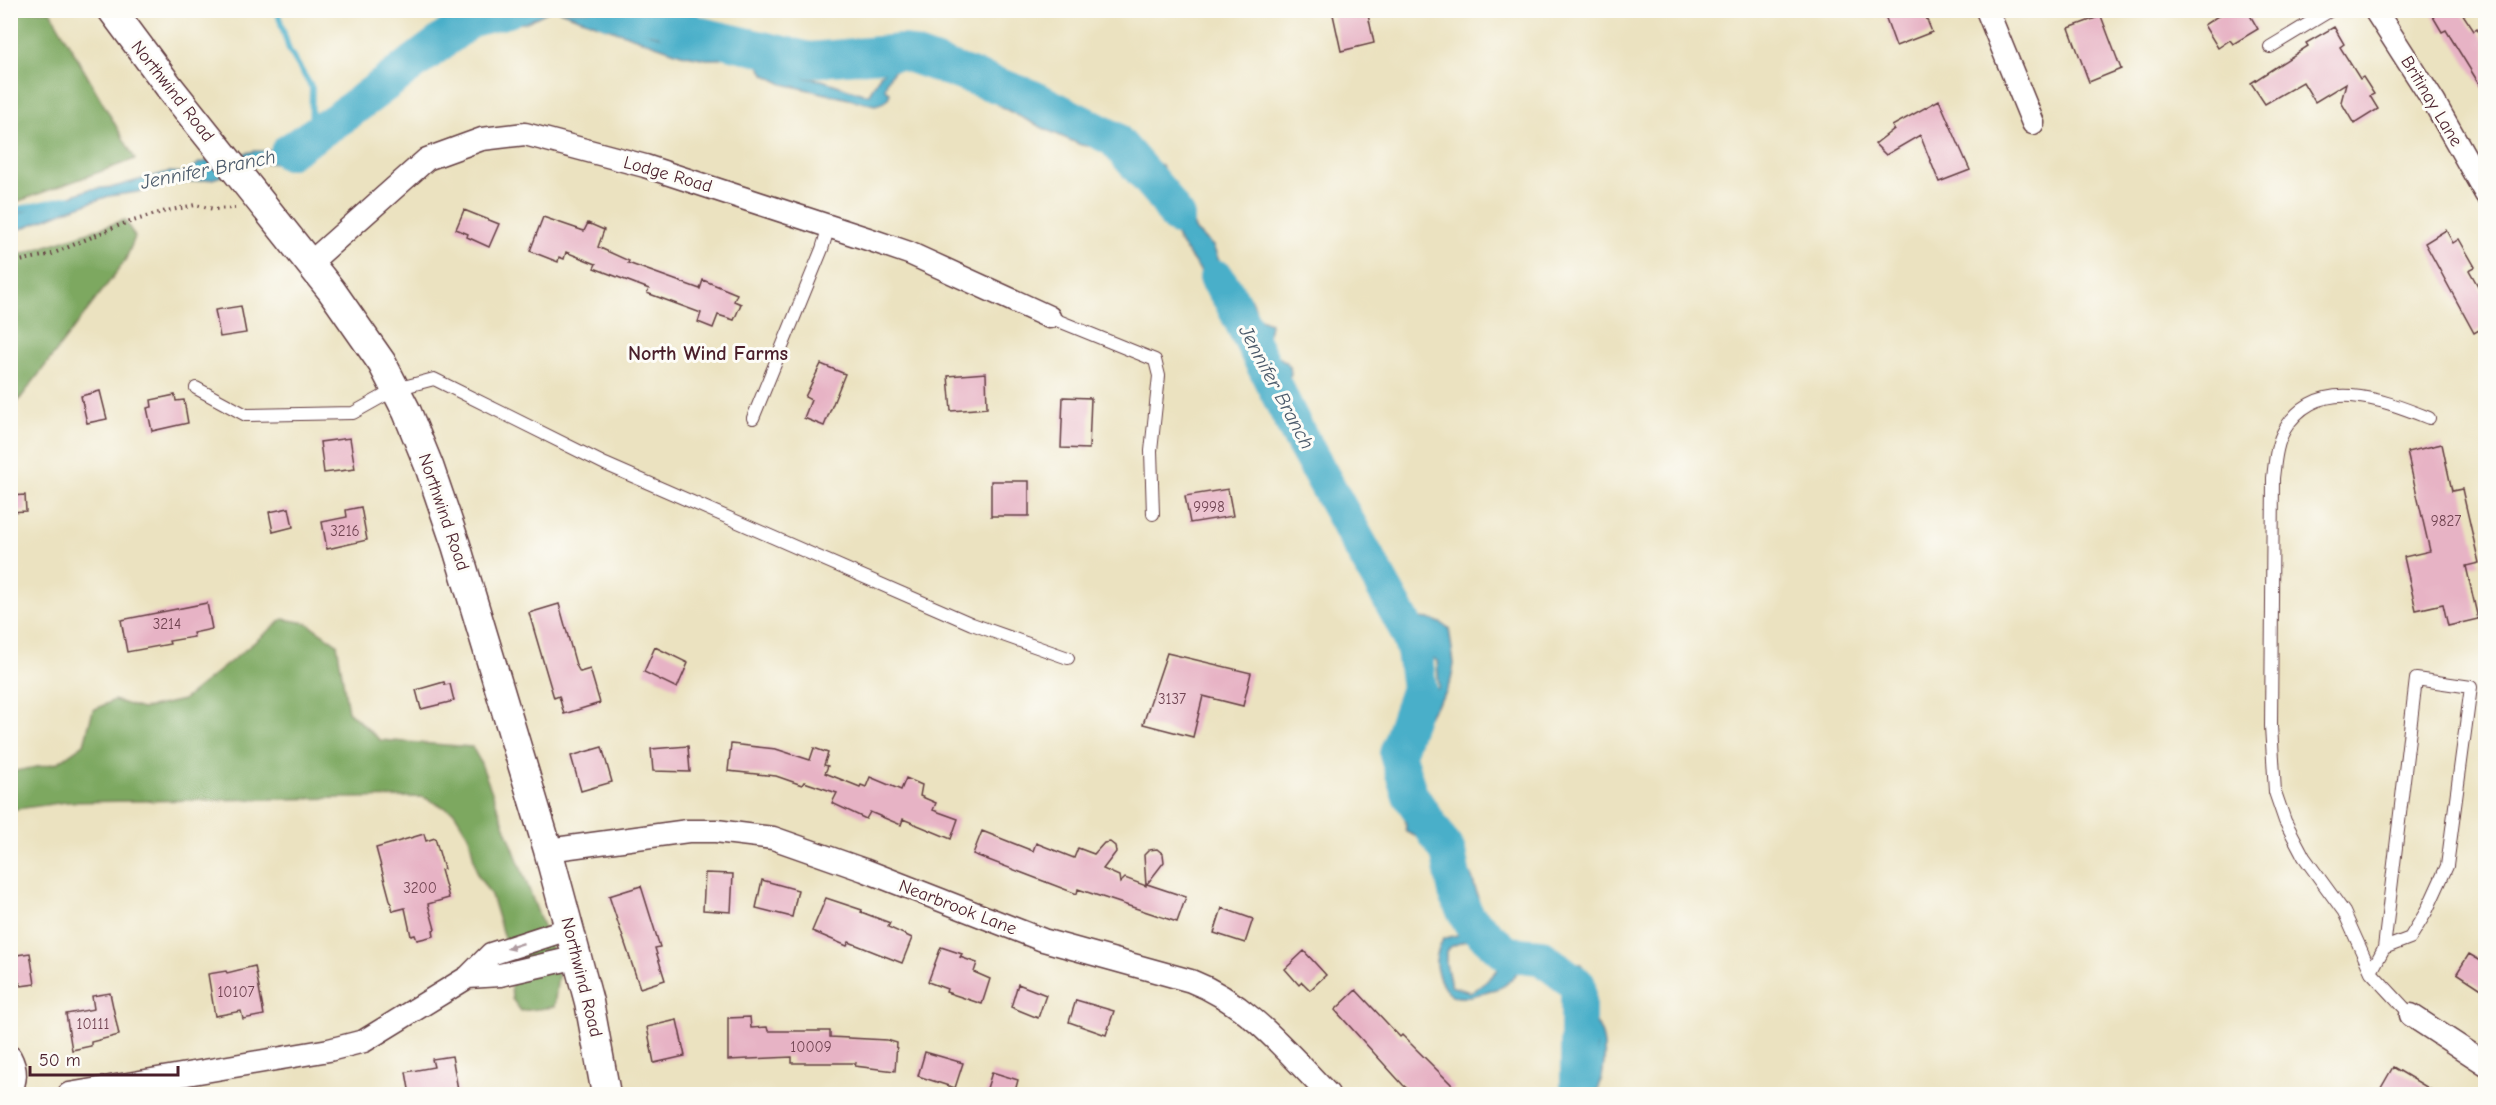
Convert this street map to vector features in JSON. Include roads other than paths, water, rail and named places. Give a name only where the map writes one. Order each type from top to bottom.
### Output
[{"type":"street","name":"Northwind Road","points":[[112,10],[202,128],[310,263],[368,342],[396,389],[429,466],[456,545],[548,850],[571,928],[598,1040],[606,1095]]},
{"type":"street","points":[[1987,10],[2033,123]]},
{"type":"street","name":"Britinay Lane","points":[[2374,10],[2428,92],[2486,194]]},
{"type":"street","name":"Lodge Road","points":[[310,263],[427,159],[482,139],[525,134],[645,166],[730,192],[909,253],[1049,317]]},
{"type":"street","name":"Nearbrook Lane","points":[[548,850],[688,831],[725,832],[773,838],[864,870],[1043,940],[1210,988],[1257,1022],[1328,1095]]},
{"type":"street","points":[[69,1095],[329,1050],[364,1041],[468,977],[491,954],[571,928]]},
{"type":"street","points":[[468,977],[500,975],[578,957]]},
{"type":"street","points":[[2411,1015],[2486,1064]]},
{"type":"street","points":[[10,1057],[16,1071],[18,1093]]},
{"type":"lane","points":[[2270,47],[2331,10]]},
{"type":"lane","points":[[753,418],[822,249],[829,226]]},
{"type":"lane","points":[[1049,317],[1155,360],[1159,376],[1151,451],[1153,514]]},
{"type":"lane","points":[[196,388],[246,415],[353,413],[396,389],[434,378],[605,464],[972,624],[1068,658]]},
{"type":"lane","points":[[2411,1015],[2371,972],[2344,912],[2304,857],[2285,821],[2275,792],[2271,726],[2273,478],[2276,450],[2284,429],[2297,413],[2313,403],[2330,398],[2365,397],[2388,402],[2429,418]]},
{"type":"lane","points":[[2371,972],[2384,948],[2416,679],[2471,687],[2447,867],[2426,912],[2410,938],[2384,948]]},
{"type":"water","name":"Jennifer Branch","points":[[474,11],[549,11],[525,23],[478,25],[461,23],[433,48],[407,82],[344,127],[315,143],[288,162],[264,163],[212,179],[176,184],[165,183],[145,191],[109,196],[11,233],[10,217],[46,202],[54,202],[90,189],[114,187],[168,172],[187,173],[199,163],[255,151],[275,151],[291,145],[312,130],[333,124],[401,80],[430,39],[461,17]]},
{"type":"water","name":"Jennifer Branch","points":[[559,11],[598,11],[642,31],[683,42],[710,39],[751,47],[781,66],[807,78],[822,80],[863,94],[869,94],[880,75],[895,62],[910,57],[944,57],[960,64],[980,83],[1009,102],[1029,109],[1062,128],[1074,131],[1092,129],[1104,132],[1162,166],[1173,192],[1187,210],[1196,231],[1213,246],[1219,261],[1253,302],[1258,318],[1270,323],[1268,338],[1271,347],[1290,366],[1291,374],[1285,383],[1287,389],[1303,408],[1312,433],[1323,447],[1329,462],[1336,466],[1349,512],[1368,551],[1367,566],[1370,575],[1384,599],[1393,610],[1407,620],[1429,619],[1449,628],[1454,664],[1451,680],[1445,694],[1401,751],[1395,775],[1407,794],[1419,808],[1431,816],[1437,827],[1457,849],[1476,892],[1480,916],[1478,926],[1470,938],[1446,951],[1446,964],[1451,986],[1470,992],[1510,960],[1527,955],[1581,964],[1587,1007],[1600,1030],[1604,1045],[1603,1072],[1596,1094],[1585,1094],[1593,1079],[1596,1046],[1591,1035],[1579,1025],[1575,1000],[1552,966],[1540,962],[1529,964],[1503,986],[1468,997],[1456,997],[1450,994],[1441,982],[1436,965],[1440,945],[1443,939],[1457,935],[1465,929],[1475,912],[1474,899],[1446,844],[1436,838],[1415,836],[1406,832],[1405,812],[1401,797],[1388,776],[1389,765],[1399,736],[1439,687],[1437,661],[1427,654],[1423,645],[1405,626],[1382,610],[1370,596],[1351,557],[1318,466],[1300,441],[1288,408],[1277,394],[1256,345],[1237,313],[1205,277],[1178,240],[1174,229],[1175,221],[1157,200],[1144,171],[1133,160],[1102,148],[1081,145],[1007,110],[929,63],[907,63],[895,70],[890,75],[885,89],[890,93],[888,98],[875,105],[783,84],[765,75],[755,60],[742,55],[731,54],[717,59],[706,59],[681,54]]},
{"type":"waterway","points":[[277,10],[289,50],[312,88],[311,137]]},
{"type":"waterway","name":"Jennifer Branch","points":[[288,152],[341,117],[472,19],[508,10]]},
{"type":"waterway","name":"Jennifer Branch","points":[[608,10],[660,16],[697,34],[810,60],[902,52],[1033,98],[1114,139],[1162,194],[1177,217]]},
{"type":"waterway","name":"Jennifer Branch","points":[[10,211],[69,198]]},
{"type":"waterway","name":"Jennifer Branch","points":[[1217,278],[1230,298],[1299,435],[1406,628],[1414,651],[1419,688],[1397,754],[1410,795],[1448,852],[1457,897],[1469,920],[1507,954],[1541,957],[1578,985],[1578,1094]]},
{"type":"district","name":"North Wind Farms","points":[[708,353]]}]
